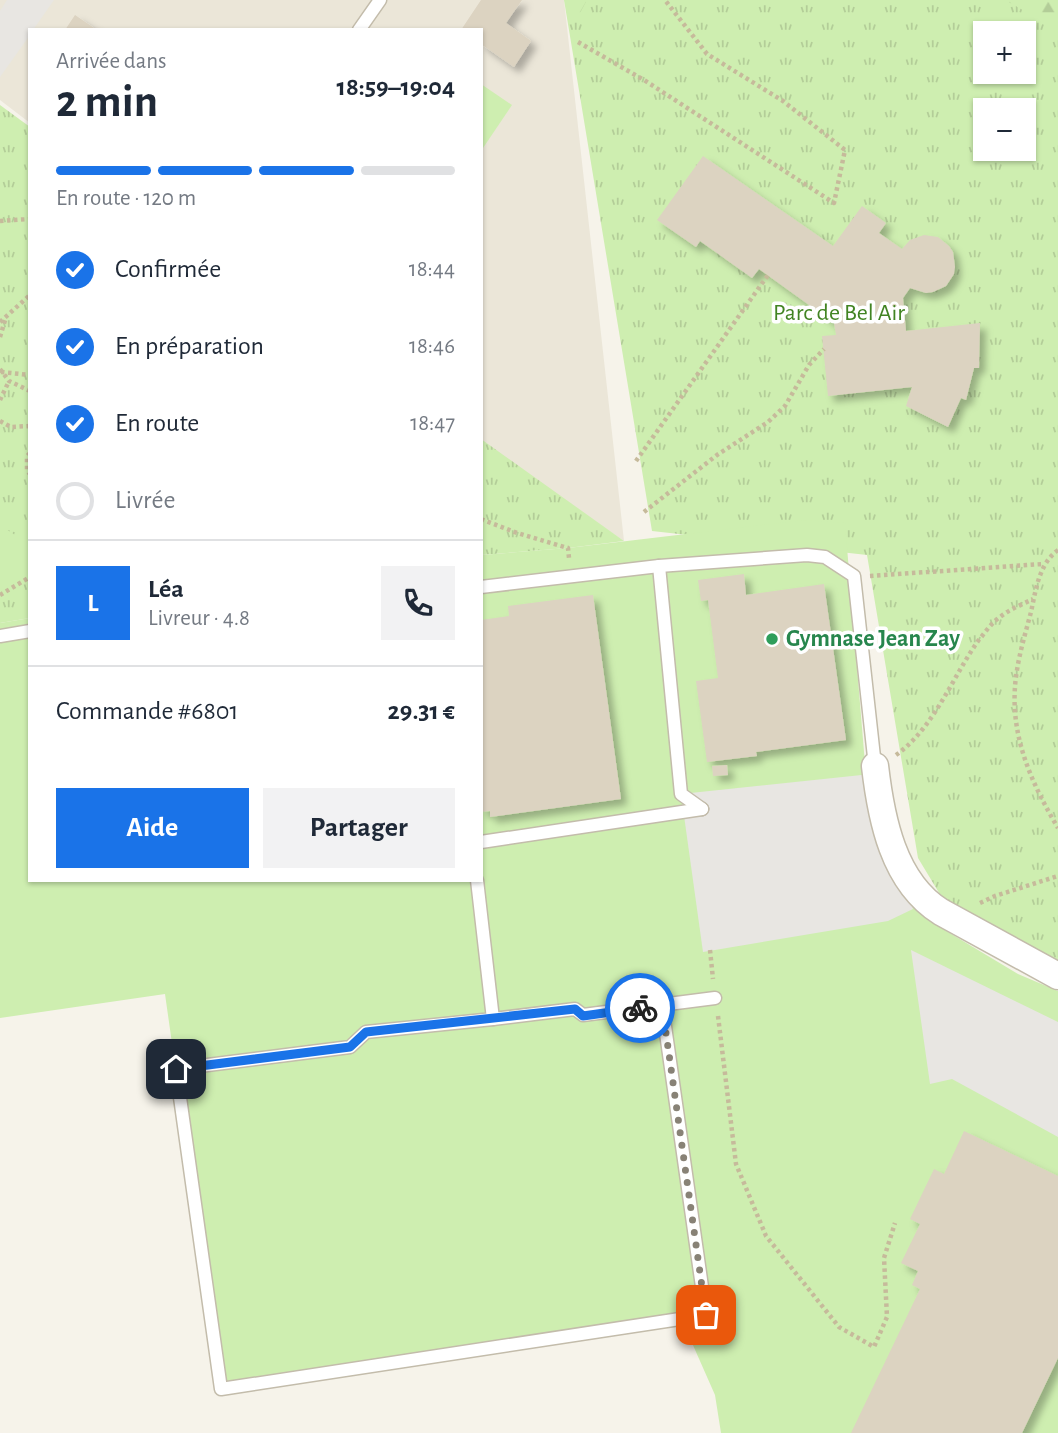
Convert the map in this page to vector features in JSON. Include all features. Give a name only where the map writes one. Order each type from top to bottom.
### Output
[{"type":"street","points":[[875,766],[889,839],[900,867],[914,888],[932,906],[956,921],[1058,976]]},
{"type":"lane","points":[[360,28],[380,0]]},
{"type":"lane","points":[[483,587],[659,566],[807,555],[825,557],[854,576],[875,766]]},
{"type":"lane","points":[[483,842],[702,809],[681,794],[659,566]]},
{"type":"lane","points":[[0,636],[28,631]]},
{"type":"lane","points":[[477,882],[493,1019]]},
{"type":"lane","points":[[662,1005],[706,1315],[221,1389],[176,1069],[350,1047],[366,1032],[575,1009],[583,1016],[662,1005],[715,998]]},
{"type":"path","points":[[578,42],[644,80],[834,203],[845,150],[783,101],[707,54],[665,0]]},
{"type":"path","points":[[0,222],[28,219]]},
{"type":"path","points":[[636,461],[768,275]]},
{"type":"path","points":[[0,322],[28,297]]},
{"type":"path","points":[[0,337],[6,316]]},
{"type":"path","points":[[643,512],[717,455],[768,422],[785,406],[809,365],[824,349]]},
{"type":"path","points":[[1,371],[28,375]]},
{"type":"path","points":[[1,371],[9,381],[28,390]]},
{"type":"path","points":[[0,400],[9,381]]},
{"type":"path","points":[[0,421],[11,427],[28,426]]},
{"type":"path","points":[[28,455],[28,472]]},
{"type":"path","points":[[483,520],[568,548],[571,576]]},
{"type":"path","points":[[1058,550],[1044,564],[1034,598],[1017,671],[1014,704],[1023,759],[1058,828]]},
{"type":"path","points":[[854,576],[1044,564]]},
{"type":"path","points":[[0,595],[28,578]]},
{"type":"path","points":[[875,766],[902,751],[915,737],[932,715],[967,657],[999,617],[1034,598]]},
{"type":"path","points":[[956,921],[974,906],[995,896],[1058,876]]},
{"type":"path","points":[[710,950],[736,1164],[766,1236],[839,1327],[874,1347],[887,1317],[884,1258],[895,1223]]},
{"type":"shaded area","points":[[0,0],[564,0],[624,541],[483,444],[483,28],[28,28],[28,121],[0,100]]},
{"type":"shaded area","points":[[7,0],[54,0],[34,28],[28,28],[28,38],[0,77],[0,11]]},
{"type":"shaded area","points":[[871,774],[913,909],[888,921],[703,952],[681,794]]},
{"type":"shaded area","points":[[911,950],[1058,1022],[1058,1137],[952,1079],[930,1084]]},
{"type":"green space","name":"Parc de Bel Air","points":[[564,0],[1058,0],[1058,975],[956,921],[918,858],[867,555],[652,531]]},
{"type":"green space","points":[[564,0],[587,0],[575,22]]},
{"type":"green space","points":[[1005,0],[1058,0],[1058,30]]},
{"type":"green space","points":[[483,85],[512,105],[483,148]]},
{"type":"green space","points":[[0,105],[28,126],[28,618],[0,623]]},
{"type":"green space","points":[[483,440],[624,541],[483,555]]},
{"type":"green space","points":[[804,520],[845,523],[870,824],[938,926],[1018,974],[1058,991],[1058,1433],[721,1433],[715,1395],[681,1318],[221,1389],[165,994],[0,1018],[0,623],[28,618],[28,882],[483,882],[483,555],[568,548]]},
{"type":"green space","points":[[0,525],[28,544],[28,554],[0,594]]},
{"type":"building","points":[[481,0],[522,0],[506,23],[531,41],[514,67],[483,45],[483,28],[462,28]]},
{"type":"building","points":[[75,15],[94,28],[66,28]]},
{"type":"building","points":[[703,156],[833,246],[862,206],[886,223],[879,233],[902,249],[910,240],[924,235],[938,237],[949,246],[953,252],[955,267],[946,286],[926,293],[910,288],[903,298],[906,331],[980,323],[979,368],[974,368],[966,400],[961,398],[948,427],[906,406],[912,387],[828,396],[822,336],[836,335],[834,323],[759,269],[752,278],[700,241],[696,247],[657,220]]},
{"type":"building","name":"Gymnase Jean Zay","points":[[744,574],[746,595],[824,584],[846,740],[756,752],[757,756],[707,762],[696,681],[718,678],[708,600],[701,601],[698,580]]},
{"type":"building","points":[[593,595],[621,799],[490,817],[490,811],[483,812],[483,620],[509,616],[508,606]]},
{"type":"building","points":[[727,765],[728,775],[713,776],[712,766]]},
{"type":"building","points":[[964,1131],[1058,1176],[1058,1358],[1022,1433],[851,1433],[920,1289],[912,1285],[918,1271],[901,1263],[920,1224],[910,1219],[934,1169],[944,1174]]},
{"type":"way so far","points":[[640,1008],[662,1005],[706,1315]]},
{"type":"place","name":"Gymnase Jean Zay","points":[[772,639]]},
{"type":"route","points":[[176,1069],[350,1047],[366,1032],[575,1009],[583,1016],[640,1008]]}]
